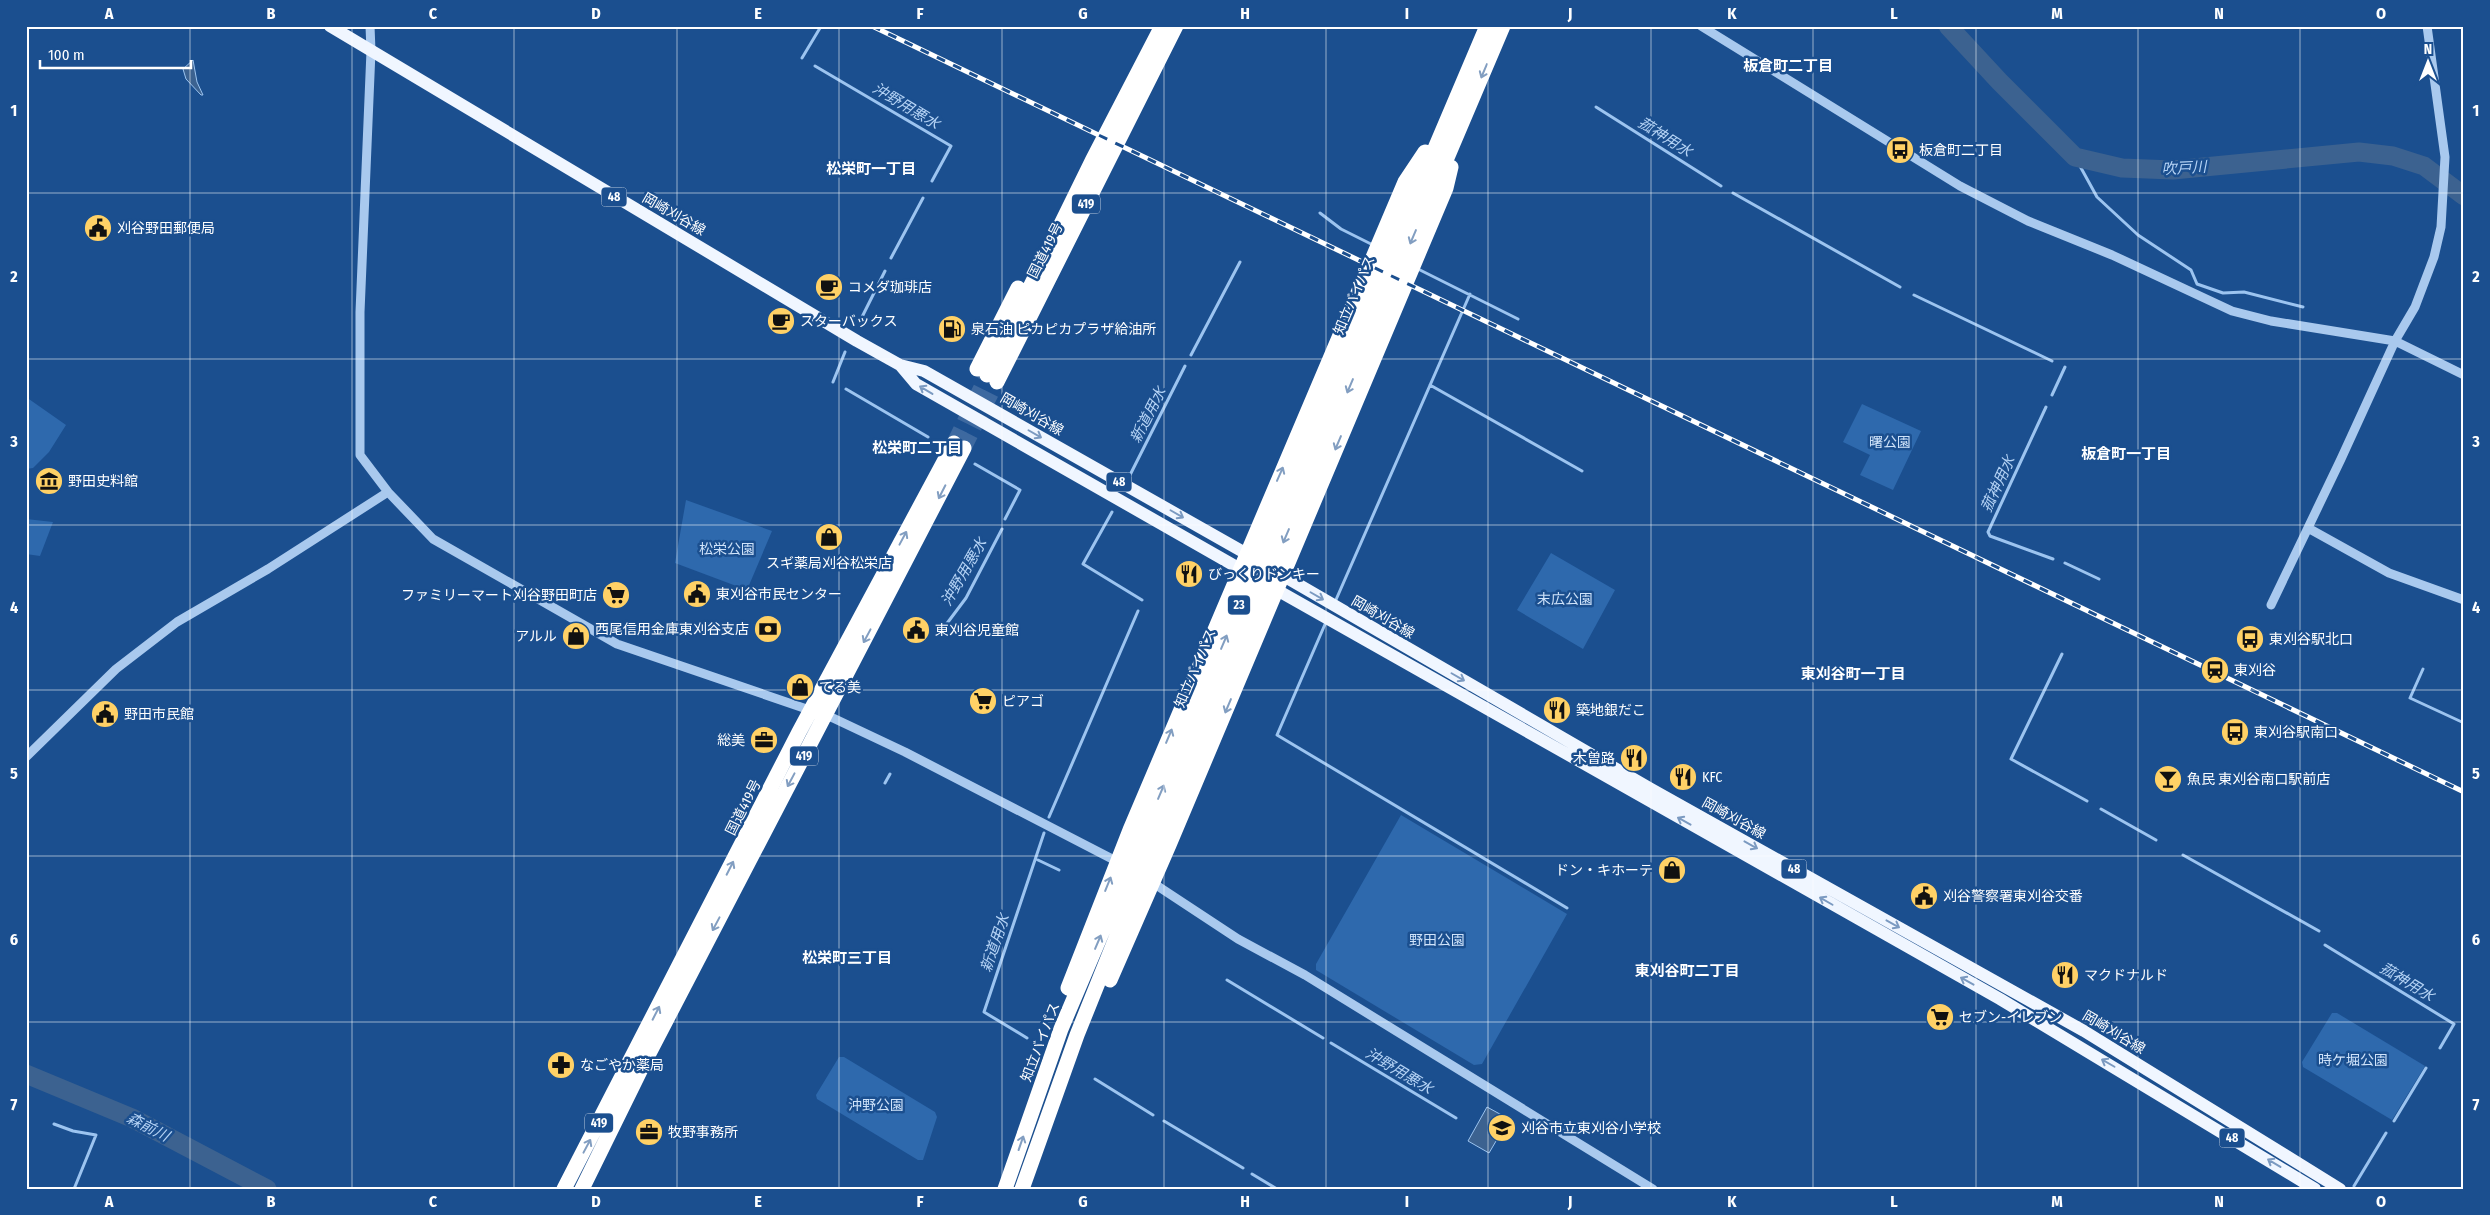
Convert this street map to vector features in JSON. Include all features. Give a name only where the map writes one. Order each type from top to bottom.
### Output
[{"type":"highway","name":"国道419号","points":[[1161,26],[1129,70],[992,377],[1176,26]]},
{"type":"highway","name":"知立バイパス","points":[[1022,1189],[1077,1035],[1455,121],[1487,26]]},
{"type":"highway","name":"知立バイパス","points":[[1005,1189],[1061,1029],[1455,121],[1503,26]]},
{"type":"highway","points":[[1061,1029],[1064,1000],[1091,926],[1239,569],[1405,182],[1455,121]]},
{"type":"highway","points":[[1077,1035],[1096,1012],[1169,845],[1446,188],[1455,121]]},
{"type":"highway","name":"国道419号","points":[[564,1189],[959,446]]},
{"type":"highway","name":"国道419号","points":[[582,1189],[818,712]]},
{"type":"main road","name":"岡崎刈谷線","points":[[330,26],[556,163],[900,365],[924,371],[1246,553],[1279,582],[2000,999],[2315,1189]]},
{"type":"main road","name":"岡崎刈谷線","points":[[900,365],[916,384],[1239,569],[1279,582],[2084,1031],[2340,1189]]},
{"type":"street","points":[[370,26],[371,51],[360,302],[360,455],[388,492],[433,539],[617,644],[818,712],[906,752],[1100,851],[1168,892],[1238,939],[1306,975],[1653,1189]]},
{"type":"street","points":[[1701,26],[1960,186],[2028,221],[2112,255],[2232,311],[2271,321],[2395,341],[2464,375]]},
{"type":"street","points":[[2270,605],[2395,341],[2422,290],[2434,257],[2442,211],[2445,157],[2427,26]]},
{"type":"street","points":[[26,757],[111,674],[177,622],[268,569],[388,492]]},
{"type":"street","points":[[2308,528],[2388,573],[2464,600]]},
{"type":"green space","points":[[26,397],[66,425],[49,452],[33,468],[26,469]]},
{"type":"green space","name":"曙公園","points":[[1862,404],[1921,431],[1893,490],[1860,475],[1870,455],[1843,442]]},
{"type":"green space","name":"松栄公園","points":[[686,500],[772,531],[747,590],[675,563]]},
{"type":"green space","points":[[26,519],[53,522],[40,556],[26,554]]},
{"type":"green space","name":"末広公園","points":[[1551,553],[1615,590],[1583,649],[1517,610]]},
{"type":"green space","name":"野田公園","points":[[1401,815],[1567,914],[1482,1064],[1474,1065],[1316,970],[1316,964]]},
{"type":"green space","name":"時ケ堀公園","points":[[2332,1013],[2337,1013],[2425,1066],[2392,1120],[2303,1067],[2302,1062]]},
{"type":"green space","name":"沖野公園","points":[[839,1057],[844,1057],[935,1112],[937,1117],[923,1160],[918,1160],[817,1099],[816,1095]]},
{"type":"shaded area","points":[[193,60],[197,82],[203,95],[186,79],[183,69]]},
{"type":"shaded area","points":[[1487,1107],[1509,1119],[1489,1153],[1468,1141]]},
{"type":"waterway","name":"吹戸川","points":[[1948,26],[1999,81],[2075,157],[2122,168],[2173,170],[2359,152],[2393,156],[2424,166],[2464,196]]},
{"type":"waterway","name":"沖野用悪水","points":[[802,58],[820,28]]},
{"type":"waterway","name":"沖野用悪水","points":[[815,66],[951,146],[932,181]]},
{"type":"waterway","name":"菰神用水","points":[[1596,107],[1721,186]]},
{"type":"waterway","points":[[2075,157],[2097,197],[2138,235],[2191,270],[2197,284],[2223,293],[2244,292],[2303,307]]},
{"type":"waterway","name":"菰神用水","points":[[1733,193],[1900,287]]},
{"type":"waterway","name":"沖野用悪水","points":[[891,258],[923,198]]},
{"type":"waterway","points":[[1320,213],[1341,229],[1373,245]]},
{"type":"waterway","name":"新道用水","points":[[1191,355],[1240,262]]},
{"type":"waterway","points":[[1416,268],[1518,319]]},
{"type":"waterway","name":"沖野用悪水","points":[[860,321],[885,271]]},
{"type":"waterway","points":[[1335,602],[1470,294]]},
{"type":"waterway","name":"菰神用水","points":[[1914,295],[2052,361]]},
{"type":"waterway","name":"沖野用悪水","points":[[833,382],[845,352]]},
{"type":"waterway","name":"新道用水","points":[[1130,475],[1185,366]]},
{"type":"waterway","name":"菰神用水","points":[[2052,395],[2065,367]]},
{"type":"waterway","points":[[1430,385],[1582,471]]},
{"type":"waterway","name":"沖野用悪水","points":[[846,389],[928,437]]},
{"type":"waterway","name":"菰神用水","points":[[2046,407],[1988,532],[1990,536],[2053,559]]},
{"type":"waterway","name":"沖野用悪水","points":[[975,464],[1020,490],[1005,519]]},
{"type":"waterway","name":"新道用水","points":[[1112,512],[1083,564],[1142,600]]},
{"type":"waterway","name":"沖野用悪水","points":[[945,626],[966,598],[1002,529]]},
{"type":"waterway","name":"菰神用水","points":[[2065,563],[2099,579]]},
{"type":"waterway","name":"新道用水","points":[[1049,817],[1138,611]]},
{"type":"waterway","points":[[1326,622],[1277,735],[1567,908]]},
{"type":"waterway","name":"菰神用水","points":[[2062,654],[2011,759],[2087,801]]},
{"type":"waterway","points":[[2423,669],[2410,698],[2464,723]]},
{"type":"waterway","name":"沖野用悪水","points":[[885,783],[890,774]]},
{"type":"waterway","name":"菰神用水","points":[[2101,809],[2156,840]]},
{"type":"waterway","name":"新道用水","points":[[1027,1038],[984,1012],[1044,833]]},
{"type":"waterway","name":"菰神用水","points":[[2183,855],[2319,931]]},
{"type":"waterway","name":"沖野用悪水","points":[[1038,860],[1059,870]]},
{"type":"waterway","name":"菰神用水","points":[[2325,945],[2454,1024],[2440,1048]]},
{"type":"waterway","name":"沖野用悪水","points":[[1227,980],[1323,1038]]},
{"type":"waterway","name":"沖野用悪水","points":[[1331,1043],[1456,1118]]},
{"type":"waterway","name":"菰神用水","points":[[2394,1121],[2426,1068]]},
{"type":"waterway","name":"森前川","points":[[26,1074],[132,1118],[267,1189]]},
{"type":"waterway","name":"新道用水","points":[[1095,1079],[1153,1115]]},
{"type":"waterway","name":"新道用水","points":[[1164,1121],[1243,1168]]},
{"type":"waterway","points":[[54,1124],[73,1131],[96,1135],[74,1189]]},
{"type":"waterway","name":"菰神用水","points":[[2354,1186],[2386,1133]]},
{"type":"waterway","name":"新道用水","points":[[1252,1174],[1277,1189]]},
{"type":"tunnel","points":[[954,443],[987,375]]},
{"type":"tunnel","points":[[964,448],[997,382]]},
{"type":"railway","points":[[872,26],[2464,792]]},
{"type":"place","name":"板倉町二丁目","points":[[1900,150]]},
{"type":"place","name":"刈谷野田郵便局","points":[[98,228]]},
{"type":"place","name":"コメダ珈琲店","points":[[829,287]]},
{"type":"place","name":"スターバックス","points":[[781,321]]},
{"type":"place","name":"泉石油 ピカピカプラザ給油所","points":[[952,329]]},
{"type":"place","name":"野田史料館","points":[[49,481]]},
{"type":"place","name":"スギ薬局刈谷松栄店","points":[[829,537]]},
{"type":"place","name":"びっくりドンキー","points":[[1189,574]]},
{"type":"place","name":"東刈谷市民センター","points":[[697,594]]},
{"type":"place","name":"ファミリーマート刈谷野田町店","points":[[616,595]]},
{"type":"place","name":"西尾信用金庫東刈谷支店","points":[[768,629]]},
{"type":"place","name":"東刈谷児童館","points":[[916,630]]},
{"type":"place","name":"アルル","points":[[576,636]]},
{"type":"place","name":"東刈谷駅北口","points":[[2250,639]]},
{"type":"place","name":"東刈谷","points":[[2215,670]]},
{"type":"place","name":"てる美","points":[[800,687]]},
{"type":"place","name":"ピアゴ","points":[[983,701]]},
{"type":"place","name":"築地銀だこ","points":[[1557,710]]},
{"type":"place","name":"野田市民館","points":[[105,714]]},
{"type":"place","name":"東刈谷駅南口","points":[[2235,732]]},
{"type":"place","name":"総美","points":[[764,740]]},
{"type":"place","name":"木曽路","points":[[1634,758]]},
{"type":"place","name":"KFC","points":[[1683,777]]},
{"type":"place","name":"魚民 東刈谷南口駅前店","points":[[2168,779]]},
{"type":"place","name":"ドン・キホーテ","points":[[1672,870]]},
{"type":"place","name":"刈谷警察署東刈谷交番","points":[[1924,896]]},
{"type":"place","name":"マクドナルド","points":[[2065,975]]},
{"type":"place","name":"セブン-イレブン","points":[[1940,1017]]},
{"type":"place","name":"なごやか薬局","points":[[561,1065]]},
{"type":"place","name":"刈谷市立東刈谷小学校","points":[[1502,1128]]},
{"type":"place","name":"牧野事務所","points":[[649,1132]]},
{"type":"district","name":"板倉町二丁目","points":[[1788,66]]},
{"type":"district","name":"松栄町一丁目","points":[[871,169]]},
{"type":"district","name":"松栄町二丁目","points":[[917,448]]},
{"type":"district","name":"板倉町一丁目","points":[[2126,454]]},
{"type":"district","name":"東刈谷町一丁目","points":[[1853,674]]},
{"type":"district","name":"松栄町三丁目","points":[[847,958]]},
{"type":"district","name":"東刈谷町二丁目","points":[[1687,971]]}]
